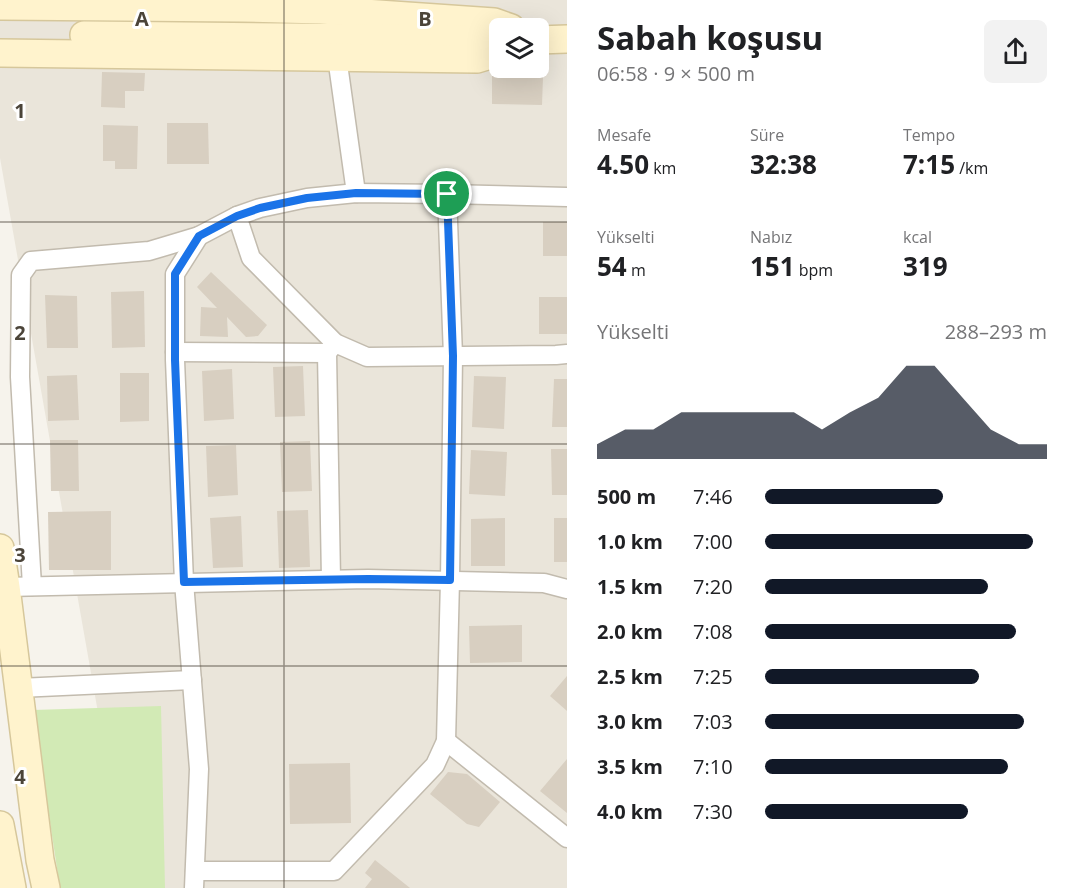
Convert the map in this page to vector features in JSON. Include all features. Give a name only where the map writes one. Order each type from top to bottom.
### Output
[{"type":"main road","points":[[0,6],[242,8],[321,5],[489,22]]},
{"type":"main road","points":[[2,50],[489,39]]},
{"type":"main road","points":[[2,50],[477,59],[489,55]]},
{"type":"main road","points":[[0,548],[19,586],[19,688],[40,860],[46,888]]},
{"type":"main road","points":[[0,825],[12,888]]},
{"type":"street","points":[[338,57],[356,193]]},
{"type":"street","points":[[567,197],[356,193],[307,198],[260,208],[237,216],[199,236],[149,251],[31,261],[21,275],[19,586],[368,579],[544,583],[567,589]]},
{"type":"street","points":[[199,236],[175,274],[175,352],[184,582],[199,769],[194,880],[334,879],[435,765],[446,741],[453,356],[447,194]]},
{"type":"street","points":[[237,216],[251,258],[331,348],[331,579]]},
{"type":"street","points":[[175,352],[331,348],[367,357],[567,354]]},
{"type":"street","points":[[19,688],[192,680]]},
{"type":"street","points":[[446,741],[567,838]]},
{"type":"shaded area","points":[[0,0],[567,0],[567,888],[129,888],[0,158]]},
{"type":"green space","points":[[161,706],[165,888],[60,888],[33,710]]},
{"type":"building","points":[[102,72],[145,73],[144,91],[125,91],[125,108],[101,107]]},
{"type":"building","points":[[492,78],[543,78],[542,105],[492,104]]},
{"type":"building","points":[[167,123],[208,123],[209,164],[167,164]]},
{"type":"building","points":[[103,125],[138,126],[137,169],[115,169],[115,161],[103,161]]},
{"type":"building","points":[[543,222],[567,222],[567,256],[543,256]]},
{"type":"building","points":[[211,272],[267,325],[258,336],[246,337],[227,317],[228,337],[200,336],[201,307],[217,308],[197,287]]},
{"type":"building","points":[[144,291],[145,347],[112,348],[111,292]]},
{"type":"building","points":[[45,295],[77,296],[78,348],[47,348]]},
{"type":"building","points":[[539,297],[567,297],[567,334],[539,334]]},
{"type":"building","points":[[303,366],[305,416],[275,417],[273,367]]},
{"type":"building","points":[[232,369],[234,419],[204,421],[202,371]]},
{"type":"building","points":[[120,373],[149,373],[149,421],[120,422]]},
{"type":"building","points":[[77,375],[79,420],[48,421],[47,376]]},
{"type":"building","points":[[474,376],[506,377],[504,429],[472,427]]},
{"type":"building","points":[[554,379],[567,379],[567,427],[552,427]]},
{"type":"building","points":[[50,440],[78,440],[79,491],[51,491]]},
{"type":"building","points":[[310,441],[312,491],[282,492],[280,442]]},
{"type":"building","points":[[236,445],[238,495],[208,497],[206,446]]},
{"type":"building","points":[[551,449],[567,449],[567,495],[552,495]]},
{"type":"building","points":[[471,450],[507,452],[505,496],[469,494]]},
{"type":"building","points":[[308,510],[310,567],[279,568],[277,511]]},
{"type":"building","points":[[111,511],[111,570],[49,570],[48,512]]},
{"type":"building","points":[[241,516],[243,567],[213,568],[210,518]]},
{"type":"building","points":[[505,518],[505,566],[471,566],[471,519]]},
{"type":"building","points":[[554,518],[567,518],[567,562],[554,562]]},
{"type":"building","points":[[522,625],[522,662],[470,663],[469,626]]},
{"type":"building","points":[[567,676],[567,711],[550,696]]},
{"type":"building","points":[[567,759],[567,813],[540,791]]},
{"type":"building","points":[[350,763],[351,823],[290,824],[289,764]]},
{"type":"building","points":[[448,772],[467,774],[500,802],[479,827],[467,824],[430,794]]},
{"type":"building","points":[[375,860],[410,888],[365,888],[372,879],[365,873]]},
{"type":"route","points":[[356,193],[447,194],[453,356],[450,580],[184,582],[175,360],[175,274],[199,236],[237,216],[260,208],[307,198],[356,193]]}]
